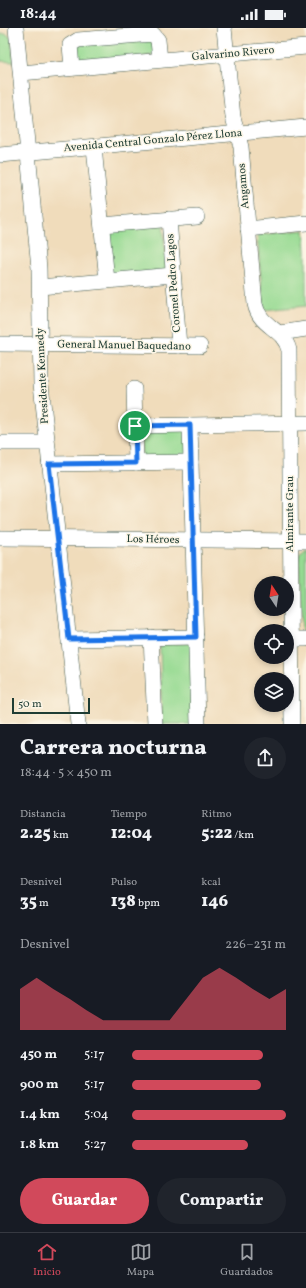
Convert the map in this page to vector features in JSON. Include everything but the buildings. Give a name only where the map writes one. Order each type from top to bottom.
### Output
[{"type":"street","name":"Presidente Kennedy","points":[[16,28],[29,152],[40,287],[41,384],[47,443],[54,464],[58,539],[78,724]]},
{"type":"street","name":"Angamos","points":[[224,28],[233,117],[241,147],[256,310],[265,323],[280,333]]},
{"type":"street","points":[[72,68],[70,45],[78,40],[153,34],[158,40],[160,60]]},
{"type":"street","name":"Galvarino Rivero","points":[[21,73],[306,47]]},
{"type":"street","name":"Avenida Central Gonzalo Pérez Llona","points":[[0,155],[306,127]]},
{"type":"street","points":[[94,147],[107,281]]},
{"type":"street","points":[[102,225],[197,217]]},
{"type":"street","name":"Coronel Pedro Lagos","points":[[169,219],[178,346]]},
{"type":"street","points":[[248,229],[306,223]]},
{"type":"street","points":[[40,287],[173,275]]},
{"type":"street","points":[[280,333],[306,329]]},
{"type":"street","name":"Almirante Grau","points":[[280,333],[289,350],[291,624]]},
{"type":"street","name":"General Manuel Baquedano","points":[[0,344],[200,346]]},
{"type":"street","points":[[134,389],[136,463]]},
{"type":"street","points":[[135,426],[306,423]]},
{"type":"street","points":[[190,425],[198,724]]},
{"type":"street","points":[[0,443],[47,443]]},
{"type":"street","points":[[54,464],[191,462]]},
{"type":"street","name":"Los Héroes","points":[[0,538],[306,541]]},
{"type":"street","points":[[69,639],[196,637]]},
{"type":"street","points":[[151,638],[155,724]]},
{"type":"street","points":[[294,640],[306,639]]},
{"type":"street","name":"Almirante Grau","points":[[291,664],[292,724]]},
{"type":"green space","points":[[0,34],[7,34],[11,38],[14,62],[0,61]]},
{"type":"green space","points":[[150,36],[156,55],[80,65],[74,49],[81,43]]},
{"type":"green space","points":[[163,224],[167,274],[110,279],[106,230]]},
{"type":"green space","points":[[304,230],[306,251],[306,306],[264,310],[257,235]]},
{"type":"green space","points":[[188,429],[189,459],[142,460],[141,430]]},
{"type":"green space","points":[[304,548],[306,548],[306,633],[302,633],[299,554]]},
{"type":"green space","points":[[192,643],[196,724],[162,724],[160,644]]},
{"type":"route","points":[[190,425],[196,637],[69,639],[49,464],[136,463],[135,426],[190,425]]}]
